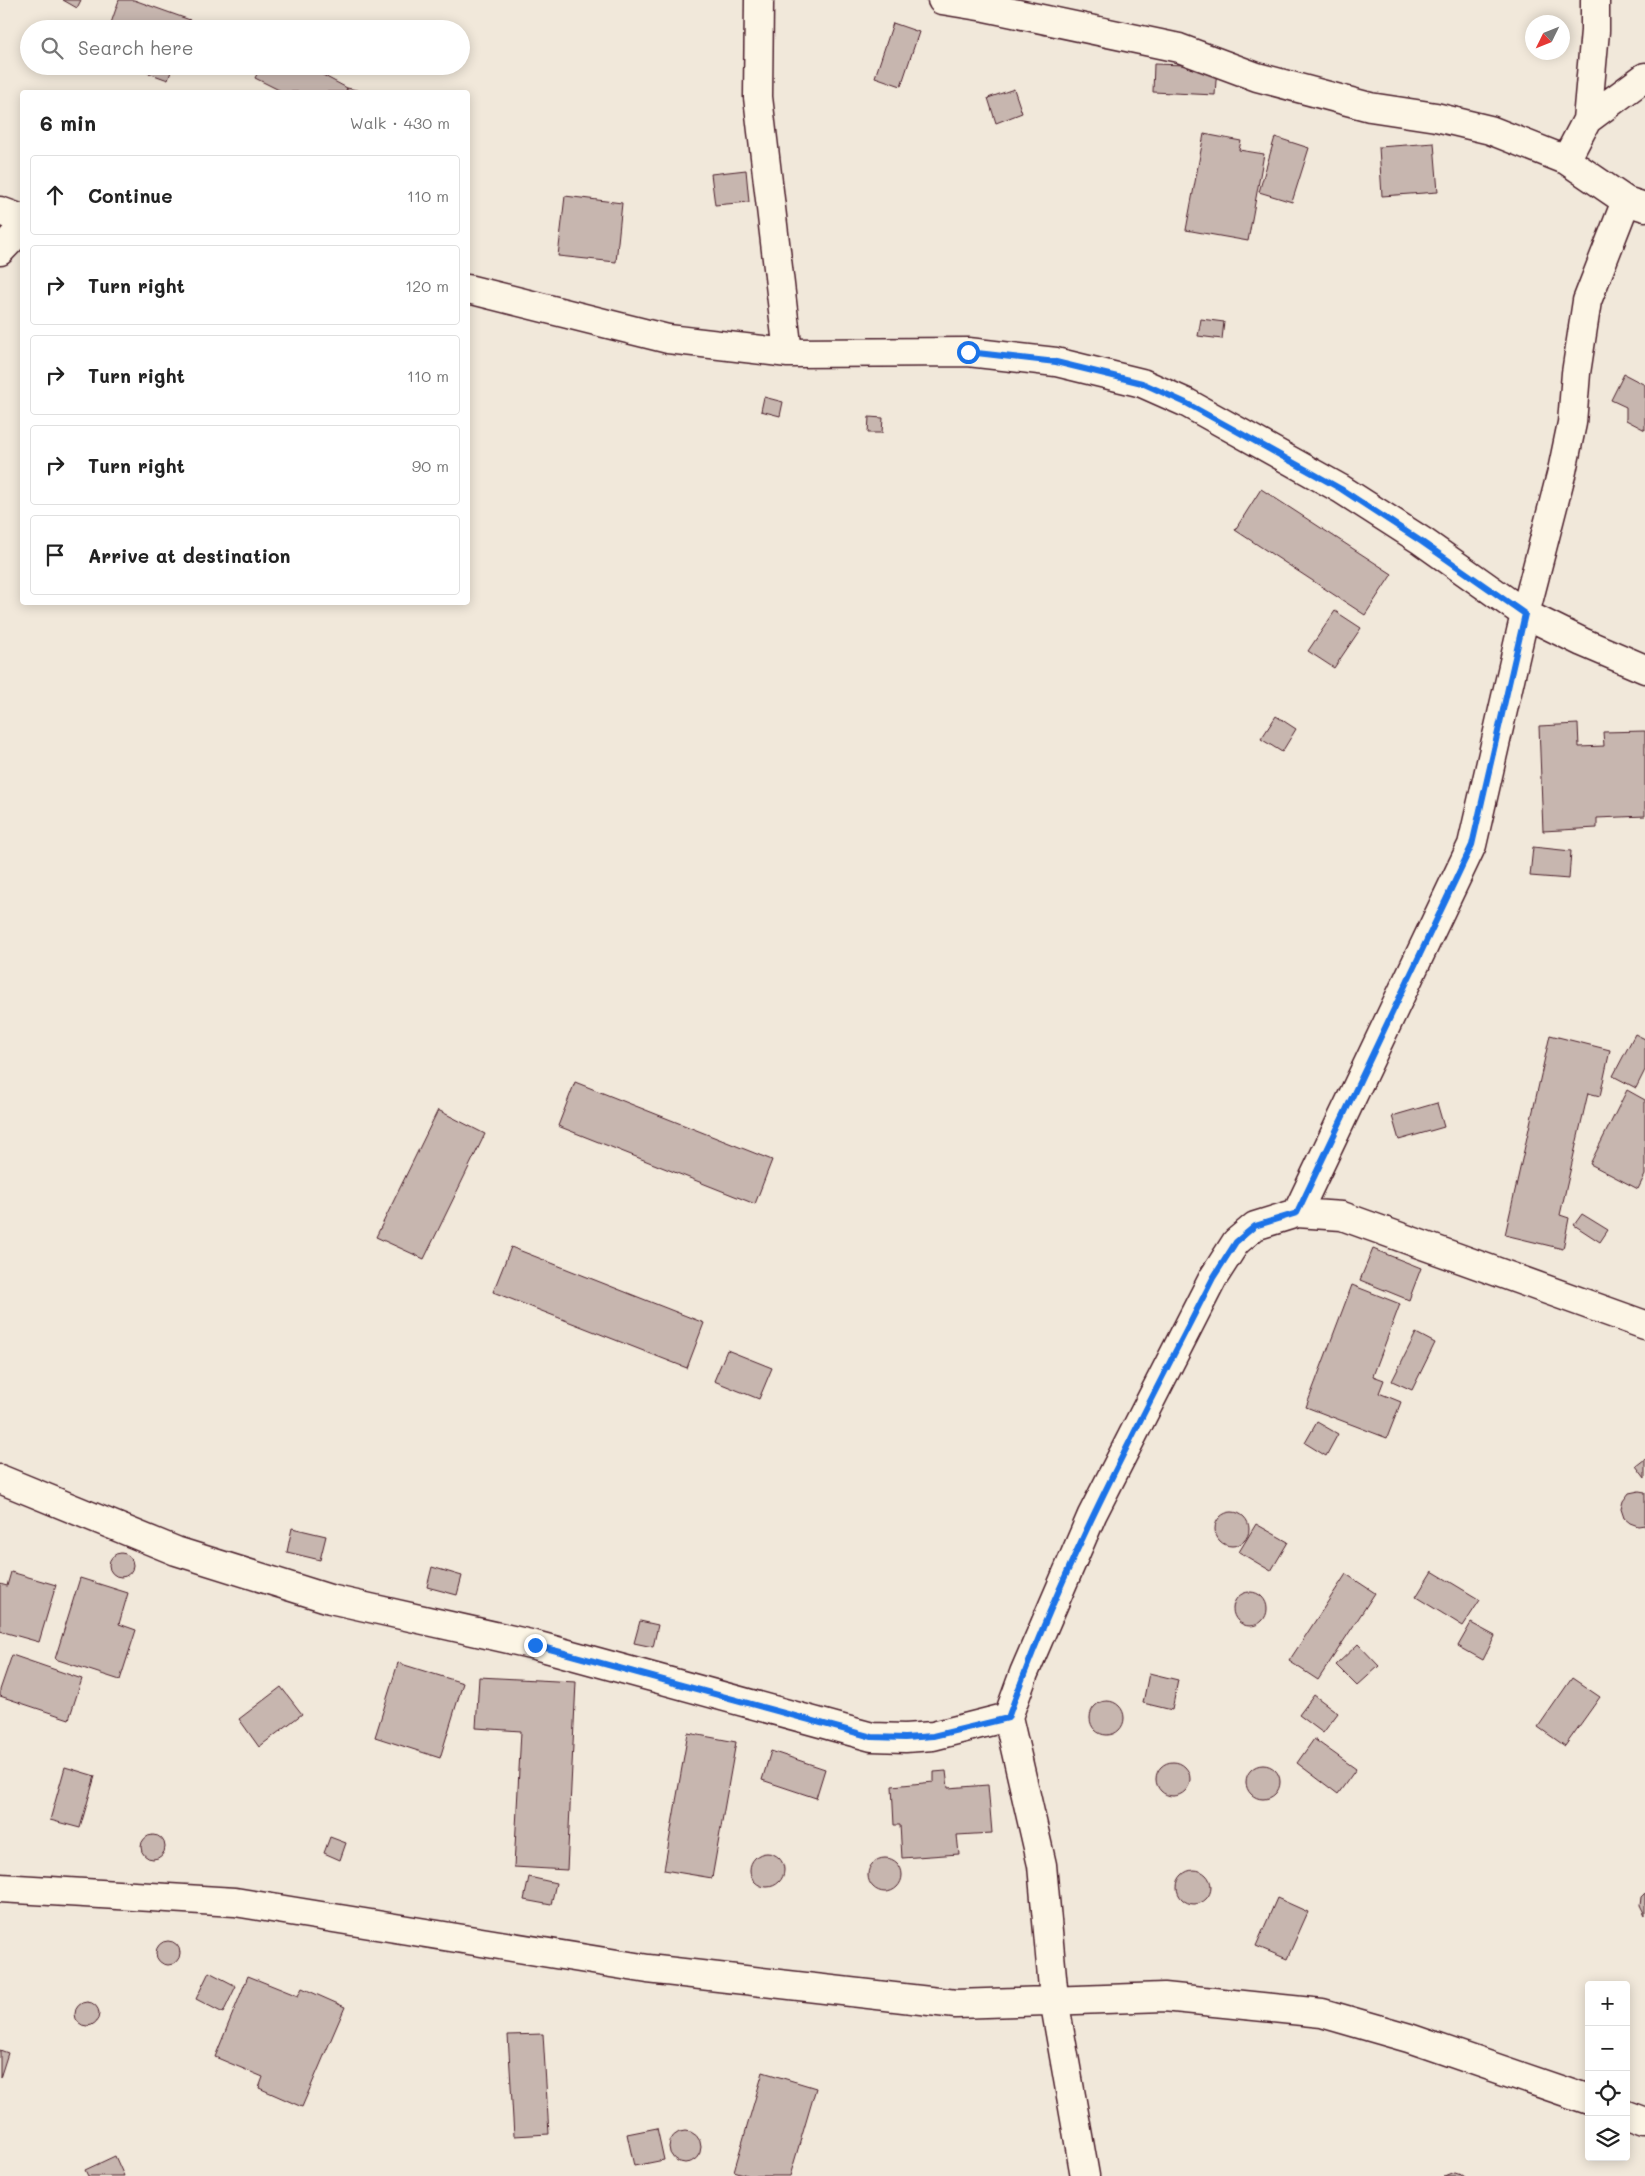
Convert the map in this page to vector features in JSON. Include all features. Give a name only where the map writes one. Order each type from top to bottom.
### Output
[{"type":"street","points":[[759,0],[758,96],[788,353]]},
{"type":"street","points":[[942,0],[984,7],[1178,48],[1257,77],[1370,107],[1436,117],[1490,130],[1566,160],[1636,204],[1587,301],[1581,335],[1570,433],[1552,515],[1525,614],[1472,845],[1297,1213]]},
{"type":"street","points":[[1566,160],[1586,120],[1595,31],[1595,0]]},
{"type":"street","points":[[1586,120],[1645,78]]},
{"type":"street","points":[[0,211],[20,218]]},
{"type":"street","points":[[0,251],[20,230]]},
{"type":"street","points":[[470,290],[668,339],[788,353],[968,352],[1056,362],[1142,383],[1204,412],[1341,489],[1422,542],[1525,614],[1582,642],[1645,669]]},
{"type":"street","points":[[1085,2176],[1054,1999],[1042,1865],[1008,1718],[1024,1674],[1092,1515],[1213,1278],[1236,1242],[1255,1226],[1297,1213],[1342,1216],[1645,1325]]},
{"type":"street","points":[[0,1479],[176,1551],[330,1599],[535,1645],[872,1737],[905,1738],[933,1736],[1008,1718]]},
{"type":"street","points":[[0,1888],[235,1902],[648,1968],[956,2004],[1054,1999],[1164,1997],[1322,2013],[1418,2041],[1585,2099]]},
{"type":"street","points":[[1630,2116],[1645,2122]]},
{"type":"building","points":[[63,0],[81,0],[77,8]]},
{"type":"building","points":[[119,0],[134,0],[190,20],[112,20]]},
{"type":"building","points":[[893,23],[919,32],[901,86],[875,77]]},
{"type":"building","points":[[1154,64],[1217,66],[1215,95],[1153,92]]},
{"type":"building","points":[[154,75],[170,75],[168,80]]},
{"type":"building","points":[[256,75],[323,75],[347,88],[346,90],[279,90],[255,78]]},
{"type":"building","points":[[1014,89],[1022,113],[996,123],[988,98]]},
{"type":"building","points":[[1204,134],[1241,141],[1239,150],[1264,154],[1248,241],[1186,230]]},
{"type":"building","points":[[1275,137],[1309,148],[1292,202],[1259,192]]},
{"type":"building","points":[[1434,143],[1438,192],[1382,196],[1379,147]]},
{"type":"building","points":[[746,170],[749,202],[715,205],[711,174]]},
{"type":"building","points":[[565,196],[622,203],[616,262],[558,256]]},
{"type":"building","points":[[1201,319],[1224,322],[1222,339],[1198,336]]},
{"type":"building","points":[[1624,374],[1645,385],[1645,430],[1626,420],[1626,407],[1611,400]]},
{"type":"building","points":[[764,397],[783,402],[780,416],[761,411]]},
{"type":"building","points":[[869,417],[883,418],[882,433],[868,433]]},
{"type":"building","points":[[1261,489],[1392,574],[1365,615],[1235,530]]},
{"type":"building","points":[[1335,611],[1361,628],[1334,668],[1308,651]]},
{"type":"building","points":[[1276,716],[1296,729],[1282,752],[1261,739]]},
{"type":"building","points":[[1578,724],[1579,747],[1604,746],[1603,732],[1645,731],[1645,816],[1597,818],[1597,828],[1543,831],[1539,726]]},
{"type":"building","points":[[1533,847],[1571,851],[1569,879],[1530,876]]},
{"type":"building","points":[[1635,1034],[1645,1039],[1645,1070],[1636,1088],[1613,1076]]},
{"type":"building","points":[[1550,1035],[1610,1050],[1600,1096],[1588,1093],[1560,1215],[1569,1218],[1563,1249],[1505,1235]]},
{"type":"building","points":[[575,1082],[772,1160],[755,1204],[558,1126]]},
{"type":"building","points":[[1627,1090],[1645,1100],[1645,1175],[1638,1189],[1590,1164]]},
{"type":"building","points":[[1437,1103],[1444,1127],[1399,1140],[1392,1116]]},
{"type":"building","points":[[438,1110],[485,1134],[424,1259],[376,1237]]},
{"type":"building","points":[[1582,1214],[1608,1230],[1600,1242],[1574,1225]]},
{"type":"building","points":[[511,1247],[704,1323],[687,1368],[493,1292]]},
{"type":"building","points":[[1373,1249],[1421,1268],[1409,1300],[1360,1280]]},
{"type":"building","points":[[1352,1285],[1400,1304],[1373,1376],[1384,1380],[1379,1393],[1401,1402],[1387,1438],[1306,1407]]},
{"type":"building","points":[[1416,1333],[1435,1343],[1412,1390],[1392,1381]]},
{"type":"building","points":[[727,1350],[772,1368],[759,1399],[714,1381]]},
{"type":"building","points":[[1317,1422],[1338,1434],[1326,1456],[1305,1443]]},
{"type":"building","points":[[1645,1459],[1645,1478],[1636,1466]]},
{"type":"building","points":[[1645,1492],[1645,1525],[1638,1526],[1624,1518],[1621,1509],[1623,1501],[1629,1493]]},
{"type":"building","points":[[1232,1512],[1239,1513],[1244,1517],[1248,1522],[1248,1536],[1244,1541],[1239,1545],[1232,1546],[1225,1545],[1220,1541],[1216,1536],[1215,1529],[1216,1522],[1220,1517],[1225,1513]]},
{"type":"building","points":[[1256,1524],[1288,1542],[1271,1571],[1239,1552]]},
{"type":"building","points":[[292,1528],[326,1536],[320,1560],[287,1552]]},
{"type":"building","points":[[121,1553],[129,1557],[133,1565],[129,1573],[121,1577],[113,1573],[109,1565],[113,1557]]},
{"type":"building","points":[[432,1567],[462,1576],[457,1595],[427,1587]]},
{"type":"building","points":[[1432,1571],[1480,1600],[1463,1626],[1416,1597]]},
{"type":"building","points":[[11,1572],[56,1585],[39,1642],[0,1631],[0,1584],[7,1586]]},
{"type":"building","points":[[1346,1574],[1375,1593],[1318,1680],[1289,1661]]},
{"type":"building","points":[[80,1578],[128,1593],[119,1624],[136,1630],[120,1680],[55,1659]]},
{"type":"building","points":[[1250,1592],[1257,1593],[1262,1597],[1266,1602],[1266,1616],[1262,1621],[1257,1625],[1250,1626],[1243,1625],[1238,1621],[1234,1616],[1233,1609],[1234,1602],[1238,1597],[1243,1593]]},
{"type":"building","points":[[640,1621],[658,1625],[653,1647],[634,1643]]},
{"type":"building","points":[[1471,1623],[1495,1636],[1483,1660],[1458,1646]]},
{"type":"building","points":[[1358,1644],[1379,1666],[1357,1686],[1336,1665]]},
{"type":"building","points":[[12,1655],[82,1679],[69,1719],[0,1696],[0,1690]]},
{"type":"building","points":[[398,1663],[463,1683],[440,1758],[375,1737]]},
{"type":"building","points":[[1149,1673],[1178,1680],[1172,1710],[1143,1703]]},
{"type":"building","points":[[479,1677],[576,1682],[567,1870],[514,1867],[521,1731],[476,1728]]},
{"type":"building","points":[[1572,1678],[1600,1697],[1565,1746],[1538,1727]]},
{"type":"building","points":[[281,1687],[302,1714],[259,1747],[239,1719]]},
{"type":"building","points":[[1314,1695],[1338,1713],[1323,1733],[1299,1715]]},
{"type":"building","points":[[1107,1701],[1114,1702],[1119,1706],[1123,1711],[1123,1725],[1119,1730],[1114,1734],[1107,1735],[1100,1734],[1095,1730],[1091,1725],[1090,1718],[1091,1711],[1095,1706],[1100,1702]]},
{"type":"building","points":[[688,1733],[736,1742],[712,1878],[664,1870]]},
{"type":"building","points":[[1314,1739],[1356,1769],[1338,1794],[1297,1763]]},
{"type":"building","points":[[771,1751],[825,1769],[816,1798],[762,1780]]},
{"type":"building","points":[[1173,1762],[1180,1763],[1185,1767],[1189,1772],[1189,1786],[1185,1791],[1180,1795],[1173,1796],[1166,1795],[1161,1791],[1157,1786],[1156,1779],[1157,1772],[1161,1767],[1166,1763]]},
{"type":"building","points":[[1263,1765],[1270,1766],[1275,1770],[1279,1775],[1279,1789],[1275,1794],[1270,1798],[1263,1799],[1256,1798],[1251,1794],[1247,1789],[1246,1782],[1247,1775],[1251,1770],[1256,1766]]},
{"type":"building","points":[[65,1767],[95,1776],[80,1828],[50,1820]]},
{"type":"building","points":[[946,1771],[948,1788],[988,1785],[992,1833],[957,1835],[959,1854],[902,1858],[900,1825],[894,1825],[892,1786],[934,1782],[934,1772]]},
{"type":"building","points":[[153,1835],[161,1839],[165,1847],[161,1855],[153,1859],[145,1855],[141,1847],[145,1839]]},
{"type":"building","points":[[330,1837],[346,1843],[340,1860],[324,1853]]},
{"type":"building","points":[[767,1853],[774,1854],[779,1858],[783,1863],[783,1877],[779,1882],[774,1886],[767,1887],[760,1886],[755,1882],[751,1877],[750,1870],[751,1863],[755,1858],[760,1854]]},
{"type":"building","points":[[885,1858],[892,1859],[897,1863],[901,1868],[901,1882],[897,1887],[892,1891],[885,1892],[878,1891],[873,1887],[869,1882],[868,1875],[869,1868],[873,1863],[878,1859]]},
{"type":"building","points":[[1194,1870],[1201,1871],[1206,1875],[1210,1880],[1210,1894],[1206,1899],[1201,1903],[1194,1904],[1187,1903],[1182,1899],[1178,1894],[1177,1887],[1178,1880],[1182,1875],[1187,1871]]},
{"type":"building","points":[[529,1877],[556,1883],[551,1905],[524,1900]]},
{"type":"building","points":[[1645,1893],[1645,1916],[1640,1906],[1641,1897]]},
{"type":"building","points":[[1277,1898],[1308,1912],[1287,1959],[1256,1946]]},
{"type":"building","points":[[168,1941],[176,1945],[180,1953],[176,1961],[168,1965],[160,1961],[156,1953],[160,1945]]},
{"type":"building","points":[[209,1972],[236,1986],[223,2013],[196,1999]]},
{"type":"building","points":[[248,1976],[298,1996],[302,1988],[345,2007],[302,2107],[259,2088],[263,2077],[215,2057]]},
{"type":"building","points":[[87,2002],[95,2006],[99,2014],[95,2022],[87,2026],[79,2022],[75,2014],[79,2006]]},
{"type":"building","points":[[543,2034],[549,2134],[514,2136],[508,2035]]},
{"type":"building","points":[[0,2050],[8,2053],[0,2078]]},
{"type":"building","points":[[763,2072],[816,2088],[790,2176],[750,2176],[734,2171]]},
{"type":"building","points":[[657,2128],[664,2160],[634,2166],[627,2134]]},
{"type":"building","points":[[685,2131],[697,2135],[701,2147],[697,2159],[685,2163],[673,2159],[669,2147],[673,2135]]},
{"type":"building","points":[[115,2156],[124,2176],[88,2176],[85,2170]]},
{"type":"building","points":[[1454,2172],[1464,2176],[1444,2176]]},
{"type":"route","points":[[535,1645],[872,1737],[905,1738],[933,1736],[1008,1718],[1024,1674],[1092,1515],[1213,1278],[1236,1242],[1255,1226],[1297,1213],[1472,845],[1525,614],[1422,542],[1341,489],[1256,440],[1186,403],[1142,383],[1056,362],[968,352]]}]
